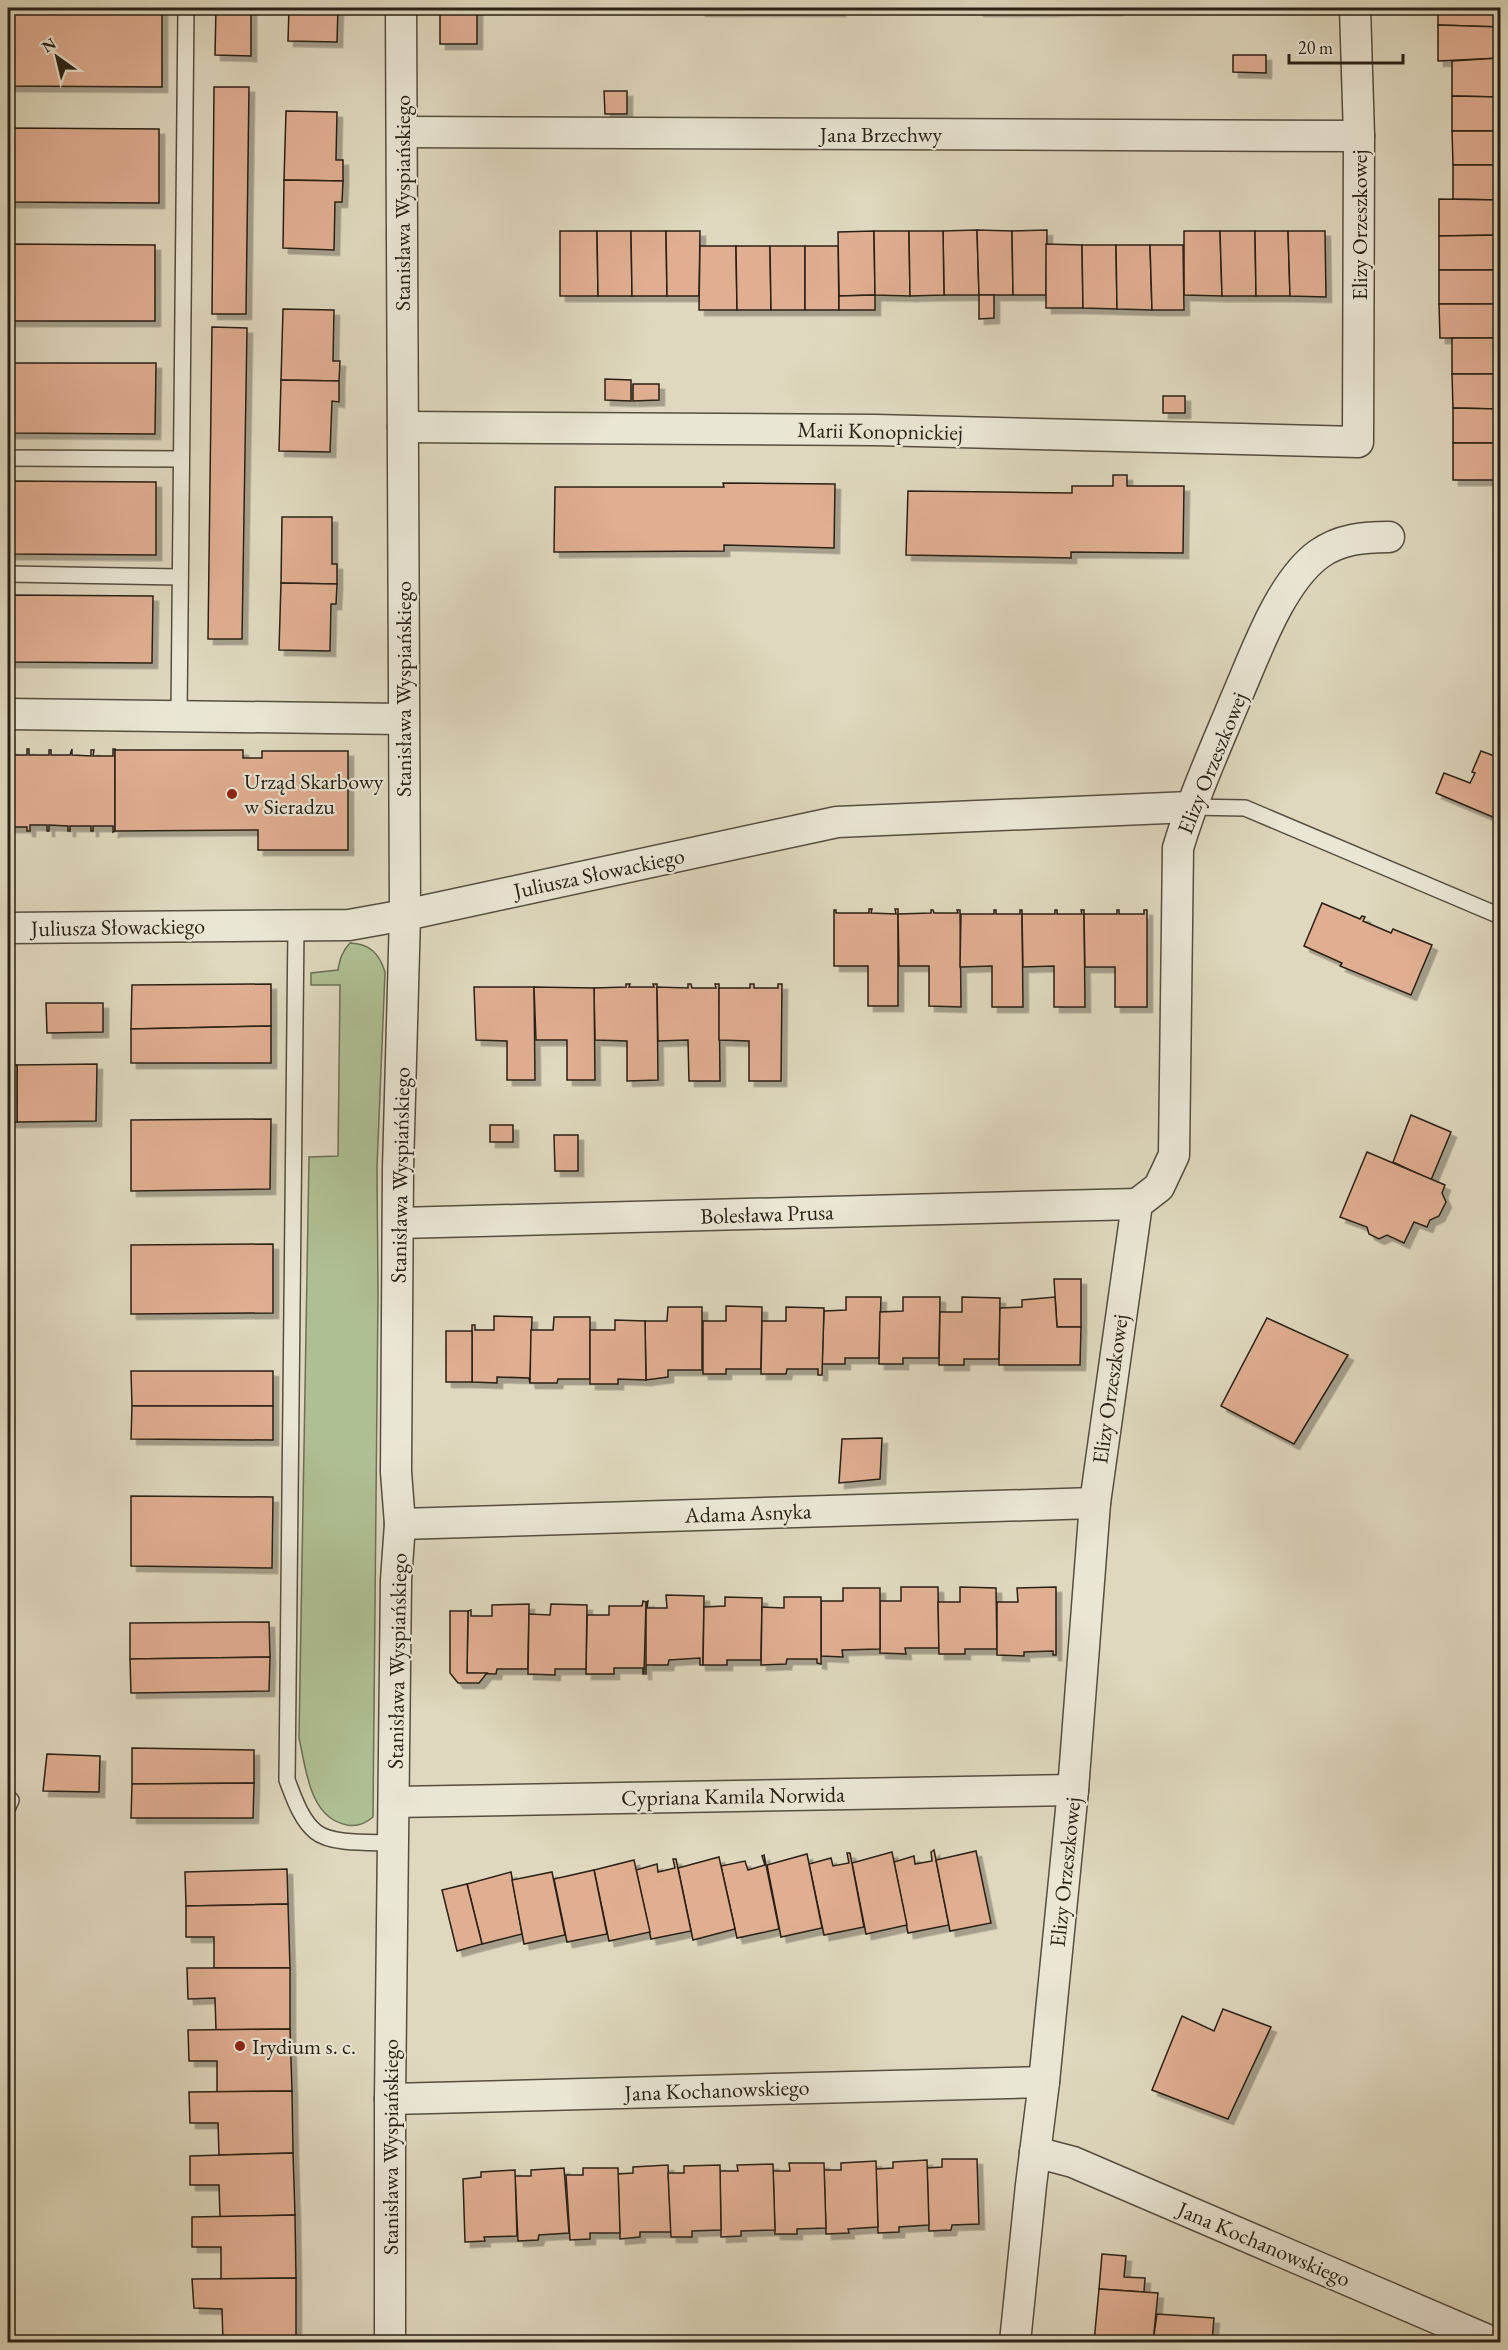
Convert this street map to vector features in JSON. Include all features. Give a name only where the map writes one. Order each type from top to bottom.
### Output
[{"type":"street","name":"Stanisława Wyspiańskiego","points":[[390,2343],[390,2099],[396,1580],[400,1524],[396,1472],[398,1223],[405,915],[400,8]]},
{"type":"street","name":"Elizy Orzeszkowej","points":[[1355,8],[1359,136],[1358,442]]},
{"type":"street","name":"Jana Brzechwy","points":[[402,132],[1359,136]]},
{"type":"street","name":"Marii Konopnickiej","points":[[403,427],[875,430],[1358,442]]},
{"type":"street","name":"Elizy Orzeszkowej","points":[[1016,2343],[1073,1790],[1095,1503],[1137,1204],[1159,1187],[1174,1155],[1178,848],[1190,807],[1272,616],[1303,568],[1320,553],[1342,542],[1362,537],[1389,537]]},
{"type":"street","points":[[8,714],[403,719]]},
{"type":"street","name":"Juliusza Słowackiego","points":[[8,928],[349,925],[837,822],[1190,807]]},
{"type":"street","name":"Bolesława Prusa","points":[[398,1223],[1137,1204]]},
{"type":"street","name":"Adama Asnyka","points":[[400,1524],[1095,1503]]},
{"type":"street","name":"Cypriana Kamila Norwida","points":[[394,1802],[1073,1790]]},
{"type":"street","name":"Jana Kochanowskiego","points":[[390,2099],[1044,2082]]},
{"type":"street","name":"Jana Kochanowskiego","points":[[1035,2152],[1073,2162],[1492,2343]]},
{"type":"lane","points":[[179,715],[186,8]]},
{"type":"lane","points":[[8,458],[181,459]]},
{"type":"lane","points":[[8,574],[180,577]]},
{"type":"lane","points":[[1190,807],[1245,808],[1500,915]]},
{"type":"lane","points":[[296,926],[287,1780],[300,1812],[317,1833],[336,1840],[393,1843]]},
{"type":"green space","points":[[350,943],[363,945],[373,951],[385,972],[377,1167],[373,1817],[354,1826],[334,1820],[324,1813],[317,1802],[307,1777],[299,1738],[309,1157],[338,1156],[340,985],[311,985],[311,973],[338,970],[342,955]]},
{"type":"building","points":[[8,8],[162,8],[162,87],[8,86]]},
{"type":"building","points":[[216,8],[251,8],[251,56],[215,55]]},
{"type":"building","points":[[289,8],[338,8],[337,42],[288,41]]},
{"type":"building","points":[[477,8],[477,10],[440,9]]},
{"type":"building","points":[[700,8],[736,8],[736,11],[700,11]]},
{"type":"building","points":[[736,8],[770,8],[770,11],[736,11]]},
{"type":"building","points":[[770,8],[805,8],[805,11],[770,11]]},
{"type":"building","points":[[805,8],[840,8],[840,11],[805,11]]},
{"type":"building","points":[[978,8],[1013,8],[1013,11],[978,11]]},
{"type":"building","points":[[1013,8],[1049,8],[1049,11],[1013,11]]},
{"type":"building","points":[[1049,8],[1082,8],[1082,10],[1049,11]]},
{"type":"building","points":[[1082,8],[1117,8],[1117,10],[1082,10]]},
{"type":"building","points":[[1438,8],[1500,8],[1500,27],[1438,25]]},
{"type":"building","points":[[440,9],[477,10],[477,44],[440,44]]},
{"type":"building","points":[[1438,25],[1500,27],[1500,58],[1438,61]]},
{"type":"building","points":[[1233,55],[1266,55],[1266,73],[1233,72]]},
{"type":"building","points":[[1500,58],[1500,97],[1452,96],[1452,61]]},
{"type":"building","points":[[214,87],[249,87],[246,314],[212,314]]},
{"type":"building","points":[[604,91],[627,91],[627,114],[605,114]]},
{"type":"building","points":[[1452,96],[1500,97],[1500,131],[1452,131]]},
{"type":"building","points":[[286,111],[337,112],[336,160],[343,160],[343,181],[284,180]]},
{"type":"building","points":[[8,128],[159,129],[159,203],[8,202]]},
{"type":"building","points":[[1452,131],[1500,131],[1500,165],[1453,165]]},
{"type":"building","points":[[1453,165],[1500,165],[1500,200],[1453,199]]},
{"type":"building","points":[[284,180],[343,181],[342,202],[335,202],[334,250],[283,248]]},
{"type":"building","points":[[1439,199],[1500,200],[1500,235],[1439,236]]},
{"type":"building","points":[[977,230],[979,295],[944,295],[943,231]]},
{"type":"building","points":[[977,230],[1012,231],[1013,295],[979,295]]},
{"type":"building","points":[[1047,230],[1046,295],[1013,295],[1012,231]]},
{"type":"building","points":[[560,231],[597,231],[598,296],[560,296]]},
{"type":"building","points":[[597,231],[631,231],[632,296],[598,296]]},
{"type":"building","points":[[631,231],[666,231],[667,296],[632,296]]},
{"type":"building","points":[[666,231],[700,231],[699,296],[667,296]]},
{"type":"building","points":[[874,231],[875,295],[839,296],[838,232]]},
{"type":"building","points":[[874,231],[909,231],[910,296],[875,295]]},
{"type":"building","points":[[909,231],[943,231],[944,295],[910,296]]},
{"type":"building","points":[[1184,231],[1220,231],[1222,296],[1184,295]]},
{"type":"building","points":[[1220,231],[1255,231],[1256,296],[1222,296]]},
{"type":"building","points":[[1255,231],[1288,231],[1290,296],[1256,296]]},
{"type":"building","points":[[1288,231],[1325,231],[1326,297],[1290,296]]},
{"type":"building","points":[[1500,235],[1500,270],[1439,270],[1439,236]]},
{"type":"building","points":[[8,244],[155,245],[155,321],[8,321]]},
{"type":"building","points":[[1046,244],[1082,245],[1083,308],[1046,308]]},
{"type":"building","points":[[1082,245],[1116,245],[1117,309],[1083,308]]},
{"type":"building","points":[[1116,245],[1150,245],[1152,310],[1117,309]]},
{"type":"building","points":[[1150,245],[1183,245],[1184,310],[1152,310]]},
{"type":"building","points":[[700,246],[736,246],[737,310],[699,310]]},
{"type":"building","points":[[736,246],[770,246],[771,310],[737,310]]},
{"type":"building","points":[[770,246],[805,246],[805,310],[771,310]]},
{"type":"building","points":[[805,246],[838,246],[839,310],[805,310]]},
{"type":"building","points":[[1439,270],[1500,270],[1500,304],[1439,304]]},
{"type":"building","points":[[875,295],[875,310],[839,310],[839,296]]},
{"type":"building","points":[[979,295],[994,295],[994,318],[979,319]]},
{"type":"building","points":[[1439,304],[1500,304],[1500,338],[1440,338]]},
{"type":"building","points":[[283,309],[334,310],[333,361],[340,361],[339,381],[281,380]]},
{"type":"building","points":[[212,327],[247,328],[242,639],[208,639]]},
{"type":"building","points":[[1452,338],[1500,338],[1500,374],[1452,374]]},
{"type":"building","points":[[8,363],[156,363],[155,434],[8,433]]},
{"type":"building","points":[[1452,374],[1500,374],[1500,409],[1453,408]]},
{"type":"building","points":[[605,379],[631,380],[631,401],[605,400]]},
{"type":"building","points":[[281,380],[339,381],[339,402],[332,401],[330,452],[279,451]]},
{"type":"building","points":[[633,384],[659,384],[659,400],[633,401]]},
{"type":"building","points":[[1163,396],[1185,396],[1185,413],[1163,413]]},
{"type":"building","points":[[1453,408],[1500,409],[1500,443],[1453,443]]},
{"type":"building","points":[[1453,443],[1500,443],[1500,480],[1453,480]]},
{"type":"building","points":[[1113,475],[1127,475],[1127,486],[1184,486],[1183,553],[1071,552],[1071,558],[906,555],[908,491],[1072,493],[1072,486],[1113,486]]},
{"type":"building","points":[[8,481],[156,482],[156,555],[8,554]]},
{"type":"building","points":[[723,483],[835,484],[834,548],[724,545],[724,551],[554,552],[555,487],[724,487]]},
{"type":"building","points":[[282,517],[332,517],[332,564],[337,564],[337,584],[281,583]]},
{"type":"building","points":[[281,583],[337,584],[336,604],[331,604],[330,651],[279,650]]},
{"type":"building","points":[[8,595],[153,596],[152,663],[8,662]]},
{"type":"building","points":[[11,749],[13,755],[27,755],[27,749],[29,749],[29,755],[49,755],[49,750],[51,750],[51,755],[70,755],[72,749],[72,755],[91,756],[91,750],[94,750],[93,756],[113,756],[113,749],[115,749],[115,831],[113,832],[113,826],[93,826],[93,831],[91,831],[91,826],[70,826],[70,831],[68,831],[68,826],[49,825],[49,831],[47,831],[47,825],[30,825],[30,831],[27,831],[27,827],[8,827],[8,755],[11,755]]},
{"type":"building","name":"Urząd Skarbowy w Sieradzu","points":[[115,750],[243,750],[243,758],[262,758],[262,751],[348,751],[348,850],[258,850],[258,830],[115,831]]},
{"type":"building","points":[[1481,751],[1500,758],[1500,820],[1436,793],[1444,773],[1470,783]]},
{"type":"building","points":[[1322,903],[1360,919],[1362,916],[1365,917],[1363,921],[1391,933],[1393,929],[1432,945],[1411,995],[1340,966],[1342,963],[1304,946]]},
{"type":"building","points":[[869,909],[872,909],[871,913],[896,914],[895,909],[898,909],[898,1006],[868,1006],[868,966],[834,966],[834,910],[836,913],[869,913]]},
{"type":"building","points":[[931,910],[934,913],[958,913],[957,910],[960,910],[961,1007],[929,1006],[929,966],[899,966],[898,914],[931,913]]},
{"type":"building","points":[[994,910],[996,914],[1020,914],[1022,910],[1023,1007],[992,1007],[992,966],[960,967],[961,914],[994,914]]},
{"type":"building","points":[[1055,910],[1057,914],[1082,914],[1081,910],[1084,910],[1085,1007],[1054,1007],[1054,966],[1023,967],[1022,914],[1055,914]]},
{"type":"building","points":[[1117,910],[1119,914],[1144,914],[1144,910],[1147,910],[1147,1007],[1115,1007],[1115,967],[1085,967],[1084,914],[1117,914]]},
{"type":"building","points":[[271,984],[271,1026],[131,1029],[132,985]]},
{"type":"building","points":[[626,984],[630,984],[629,987],[654,987],[653,984],[657,984],[658,1080],[627,1081],[627,1041],[595,1040],[594,988],[626,987]]},
{"type":"building","points":[[688,984],[691,984],[692,988],[716,988],[715,984],[719,984],[720,1081],[689,1081],[688,1040],[658,1041],[657,987],[688,988]]},
{"type":"building","points":[[750,984],[754,984],[754,988],[778,988],[778,984],[782,984],[781,1081],[749,1081],[749,1041],[719,1040],[719,988],[750,988]]},
{"type":"building","points":[[474,987],[534,987],[535,1080],[507,1080],[507,1041],[476,1040]]},
{"type":"building","points":[[534,987],[594,988],[595,1080],[567,1080],[567,1040],[536,1040]]},
{"type":"building","points":[[46,1003],[103,1003],[103,1032],[47,1033]]},
{"type":"building","points":[[271,1026],[271,1063],[131,1063],[131,1029]]},
{"type":"building","points":[[97,1064],[96,1121],[17,1122],[17,1065]]},
{"type":"building","points":[[8,1065],[17,1065],[17,1122],[8,1122]]},
{"type":"building","points":[[1411,1115],[1451,1132],[1431,1180],[1393,1162]]},
{"type":"building","points":[[271,1119],[270,1189],[131,1191],[131,1120]]},
{"type":"building","points":[[490,1125],[513,1125],[513,1142],[490,1142]]},
{"type":"building","points":[[554,1135],[578,1135],[578,1171],[555,1171]]},
{"type":"building","points":[[1367,1152],[1445,1185],[1442,1193],[1446,1202],[1439,1216],[1430,1220],[1427,1227],[1414,1222],[1404,1243],[1387,1235],[1379,1239],[1369,1234],[1367,1227],[1340,1217]]},
{"type":"building","points":[[273,1244],[273,1313],[131,1314],[131,1245]]},
{"type":"building","points":[[1054,1279],[1081,1279],[1081,1327],[1057,1327]]},
{"type":"building","points":[[846,1297],[881,1297],[879,1358],[845,1358],[845,1364],[822,1364],[824,1311],[846,1310]]},
{"type":"building","points":[[903,1297],[940,1297],[939,1358],[903,1358],[903,1364],[879,1364],[880,1312],[903,1311]]},
{"type":"building","points":[[962,1297],[1000,1298],[999,1359],[964,1359],[964,1365],[939,1365],[940,1312],[962,1312]]},
{"type":"building","points":[[1055,1297],[1057,1327],[1081,1327],[1080,1365],[999,1365],[1000,1308],[1022,1307],[1022,1300]]},
{"type":"building","points":[[726,1306],[762,1307],[761,1369],[726,1369],[726,1374],[703,1374],[703,1321],[726,1321]]},
{"type":"building","points":[[668,1307],[702,1307],[702,1370],[668,1370],[668,1377],[646,1380],[645,1321],[667,1321]]},
{"type":"building","points":[[786,1307],[824,1308],[822,1375],[818,1375],[818,1369],[787,1369],[786,1374],[761,1374],[762,1321],[786,1321]]},
{"type":"building","points":[[494,1316],[532,1317],[530,1383],[529,1378],[497,1377],[497,1383],[472,1382],[472,1325],[475,1325],[475,1330],[494,1330]]},
{"type":"building","points":[[554,1317],[590,1317],[590,1379],[558,1379],[557,1383],[530,1383],[531,1330],[553,1330]]},
{"type":"building","points":[[1267,1318],[1348,1355],[1294,1444],[1221,1406]]},
{"type":"building","points":[[615,1320],[645,1321],[646,1380],[618,1379],[618,1384],[590,1384],[590,1330],[615,1330]]},
{"type":"building","points":[[446,1331],[472,1331],[472,1382],[446,1382]]},
{"type":"building","points":[[131,1371],[273,1371],[273,1406],[132,1406]]},
{"type":"building","points":[[132,1406],[273,1406],[273,1440],[131,1439]]},
{"type":"building","points":[[882,1438],[880,1479],[839,1483],[842,1439]]},
{"type":"building","points":[[131,1496],[273,1497],[272,1568],[131,1566]]},
{"type":"building","points":[[901,1587],[938,1587],[939,1648],[905,1648],[906,1654],[880,1653],[880,1601],[901,1601]]},
{"type":"building","points":[[960,1587],[996,1588],[997,1649],[965,1649],[965,1654],[939,1654],[938,1602],[960,1602]]},
{"type":"building","points":[[1056,1587],[1056,1655],[1053,1655],[1053,1651],[1024,1652],[1024,1656],[997,1655],[997,1602],[1018,1602],[1017,1588]]},
{"type":"building","points":[[843,1588],[880,1588],[880,1649],[842,1650],[843,1657],[821,1656],[821,1601],[843,1601]]},
{"type":"building","points":[[666,1595],[704,1596],[703,1665],[700,1665],[700,1658],[669,1660],[668,1665],[646,1665],[646,1602],[648,1601],[647,1608],[667,1608]]},
{"type":"building","points":[[725,1597],[762,1598],[761,1660],[727,1660],[727,1665],[703,1665],[704,1607],[725,1606]]},
{"type":"building","points":[[784,1597],[821,1597],[821,1664],[817,1663],[817,1659],[787,1659],[786,1664],[761,1665],[762,1607],[784,1608]]},
{"type":"building","points":[[643,1601],[646,1602],[644,1674],[643,1668],[614,1668],[614,1674],[586,1674],[587,1615],[609,1615],[609,1606],[642,1606]]},
{"type":"building","points":[[529,1604],[528,1669],[497,1669],[496,1674],[467,1673],[468,1611],[471,1610],[471,1616],[492,1616],[492,1605]]},
{"type":"building","points":[[551,1604],[587,1605],[586,1669],[555,1669],[555,1675],[528,1674],[529,1614],[550,1615]]},
{"type":"building","points":[[450,1611],[468,1611],[467,1673],[487,1673],[479,1683],[458,1683],[450,1673]]},
{"type":"building","points":[[269,1622],[270,1657],[130,1659],[130,1623]]},
{"type":"building","points":[[270,1657],[269,1691],[131,1693],[130,1659]]},
{"type":"building","points":[[132,1748],[254,1750],[254,1783],[132,1784]]},
{"type":"building","points":[[47,1754],[100,1756],[99,1792],[43,1791]]},
{"type":"building","points":[[254,1783],[253,1818],[131,1818],[132,1784]]},
{"type":"building","points":[[934,1850],[949,1925],[908,1933],[894,1862],[914,1856],[915,1864],[932,1861],[931,1852]]},
{"type":"building","points":[[976,1851],[991,1923],[950,1931],[936,1860]]},
{"type":"building","points":[[892,1852],[907,1925],[866,1934],[852,1863]]},
{"type":"building","points":[[847,1853],[850,1853],[864,1927],[824,1935],[809,1864],[831,1858],[833,1866],[849,1863]]},
{"type":"building","points":[[807,1854],[822,1928],[781,1937],[767,1865]]},
{"type":"building","points":[[764,1855],[779,1929],[737,1938],[721,1866],[745,1861],[748,1870],[765,1865],[762,1856]]},
{"type":"building","points":[[719,1857],[735,1929],[693,1940],[678,1868]]},
{"type":"building","points":[[673,1859],[676,1859],[691,1931],[651,1939],[636,1870],[657,1864],[658,1872],[675,1868]]},
{"type":"building","points":[[634,1860],[650,1932],[609,1941],[594,1870]]},
{"type":"building","points":[[287,1869],[288,1904],[186,1906],[185,1872]]},
{"type":"building","points":[[594,1870],[607,1934],[567,1942],[554,1879]]},
{"type":"building","points":[[511,1872],[522,1934],[482,1944],[467,1884]]},
{"type":"building","points":[[552,1872],[565,1935],[524,1944],[512,1880]]},
{"type":"building","points":[[467,1884],[482,1944],[457,1951],[442,1890]]},
{"type":"building","points":[[288,1904],[290,1968],[214,1968],[214,1937],[186,1937],[186,1906]]},
{"type":"building","points":[[187,1968],[290,1968],[290,2029],[216,2030],[215,1998],[188,1999]]},
{"type":"building","points":[[1223,2009],[1271,2027],[1228,2119],[1152,2090],[1182,2016],[1214,2031]]},
{"type":"building","name":"Irydium s. c.","points":[[290,2029],[292,2091],[217,2092],[217,2061],[189,2061],[188,2030]]},
{"type":"building","points":[[292,2091],[293,2153],[219,2155],[218,2123],[190,2123],[189,2092]]},
{"type":"building","points":[[293,2153],[295,2215],[220,2217],[219,2185],[190,2185],[190,2156]]},
{"type":"building","points":[[942,2159],[977,2159],[979,2224],[952,2225],[951,2230],[929,2231],[927,2168],[942,2167]]},
{"type":"building","points":[[927,2160],[929,2225],[899,2227],[899,2232],[878,2233],[876,2169],[893,2168],[893,2162]]},
{"type":"building","points":[[876,2161],[878,2227],[848,2229],[849,2233],[826,2234],[824,2170],[841,2170],[841,2163]]},
{"type":"building","points":[[789,2163],[824,2163],[826,2228],[797,2229],[797,2234],[775,2234],[773,2171],[790,2171]]},
{"type":"building","points":[[773,2164],[775,2230],[741,2231],[741,2236],[721,2237],[720,2171],[738,2171],[737,2165]]},
{"type":"building","points":[[668,2165],[671,2232],[640,2232],[640,2237],[620,2239],[618,2174],[633,2173],[633,2167]]},
{"type":"building","points":[[720,2165],[721,2230],[692,2231],[692,2237],[671,2237],[668,2173],[684,2173],[684,2166]]},
{"type":"building","points":[[564,2168],[569,2233],[539,2235],[538,2240],[518,2241],[515,2176],[531,2176],[531,2170]]},
{"type":"building","points":[[583,2168],[618,2168],[620,2233],[590,2233],[590,2239],[570,2240],[566,2175],[583,2175]]},
{"type":"building","points":[[515,2170],[517,2236],[484,2237],[485,2241],[465,2242],[463,2179],[481,2177],[481,2172]]},
{"type":"building","points":[[295,2215],[296,2278],[221,2279],[221,2247],[192,2247],[192,2217]]},
{"type":"building","points":[[1102,2254],[1126,2256],[1124,2277],[1145,2278],[1144,2292],[1099,2289]]},
{"type":"building","points":[[296,2278],[296,2340],[223,2342],[222,2309],[194,2308],[192,2279]]},
{"type":"building","points":[[1099,2289],[1158,2293],[1153,2342],[1094,2342]]},
{"type":"building","points":[[1157,2314],[1214,2318],[1212,2342],[1153,2342]]},
{"type":"building","points":[[1213,2337],[1270,2342],[1212,2342]]},
{"type":"place","name":"Urząd Skarbowy w Sieradzu","points":[[232,794]]},
{"type":"place","name":"Irydium s. c.","points":[[240,2046]]}]
